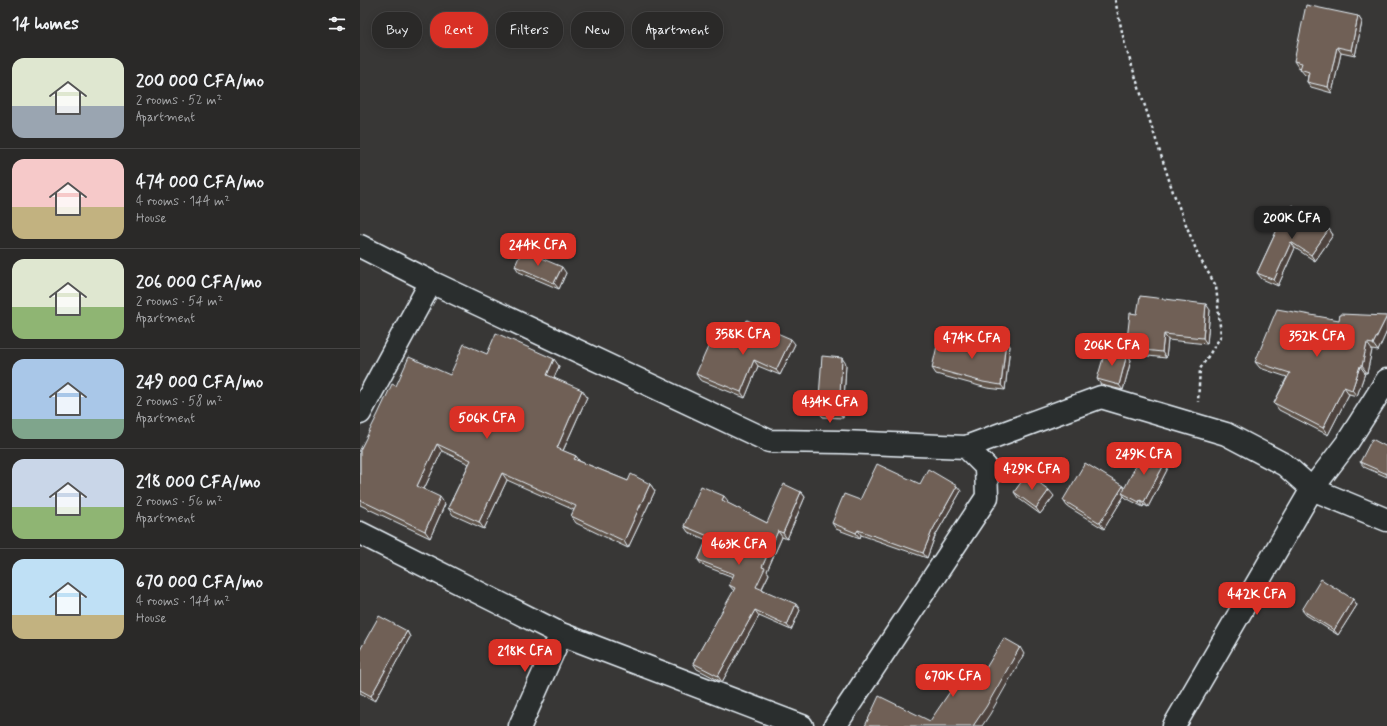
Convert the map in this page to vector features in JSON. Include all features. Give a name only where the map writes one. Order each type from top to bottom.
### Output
[{"type":"street","points":[[360,246],[431,282],[769,441],[842,442],[966,447],[1101,397],[1226,434],[1284,465],[1312,489],[1387,520]]},
{"type":"street","points":[[360,413],[431,282]]},
{"type":"street","points":[[1174,726],[1312,489],[1347,443],[1387,380]]},
{"type":"street","points":[[834,726],[987,497],[986,467],[966,447]]},
{"type":"street","points":[[360,533],[560,634],[802,726]]},
{"type":"street","points":[[520,726],[560,634]]},
{"type":"path","points":[[1115,0],[1125,45],[1173,192],[1198,257],[1216,286],[1221,336],[1200,369],[1198,401],[1202,407]]},
{"type":"building","points":[[1306,5],[1358,16],[1351,50],[1337,47],[1328,87],[1307,82],[1309,72],[1300,69],[1302,63],[1294,61]]},
{"type":"building","points":[[1292,205],[1329,229],[1311,255],[1291,242],[1274,280],[1257,273],[1276,232],[1275,230]]},
{"type":"building","points":[[522,250],[562,267],[554,283],[515,266]]},
{"type":"building","points":[[1140,296],[1206,304],[1203,338],[1164,334],[1162,352],[1126,348],[1130,313],[1137,314]]},
{"type":"building","points":[[1277,309],[1339,320],[1340,314],[1387,316],[1373,344],[1367,343],[1362,366],[1360,366],[1352,390],[1344,387],[1323,428],[1274,403],[1290,373],[1255,362]]},
{"type":"building","points":[[747,320],[791,339],[776,370],[754,360],[741,392],[696,374],[712,338],[735,348]]},
{"type":"building","points":[[496,333],[554,359],[547,375],[582,390],[557,448],[576,456],[574,459],[628,481],[631,474],[650,484],[624,541],[571,516],[576,506],[502,473],[479,522],[448,508],[471,460],[437,444],[417,486],[440,497],[425,531],[360,500],[360,450],[392,384],[396,386],[409,357],[450,375],[464,344],[487,354]]},
{"type":"building","points":[[939,337],[987,349],[988,338],[1006,340],[1001,385],[983,382],[932,368]]},
{"type":"building","points":[[1106,348],[1127,354],[1119,385],[1097,379]]},
{"type":"building","points":[[822,356],[842,358],[839,412],[818,411]]},
{"type":"building","points":[[1372,439],[1387,447],[1387,474],[1360,462]]},
{"type":"building","points":[[1145,448],[1167,459],[1144,502],[1140,500],[1139,502],[1122,493]]},
{"type":"building","points":[[1085,463],[1123,486],[1100,523],[1063,500]]},
{"type":"building","points":[[877,464],[920,484],[928,469],[957,486],[932,531],[923,553],[858,530],[856,533],[832,523],[844,494],[860,500]]},
{"type":"building","points":[[1027,474],[1049,490],[1036,508],[1014,492]]},
{"type":"building","points":[[784,484],[801,492],[783,533],[778,531],[762,567],[765,568],[756,587],[796,604],[787,625],[755,610],[718,676],[693,663],[735,588],[729,585],[734,574],[698,560],[708,536],[684,526],[701,486],[724,496],[722,500],[767,523]]},
{"type":"building","points":[[1321,579],[1353,599],[1334,630],[1302,610]]},
{"type":"building","points":[[379,616],[407,631],[371,696],[360,690],[360,650]]},
{"type":"building","points":[[1004,638],[1020,647],[986,707],[973,726],[865,726],[879,696],[930,721],[962,674],[977,683]]}]
